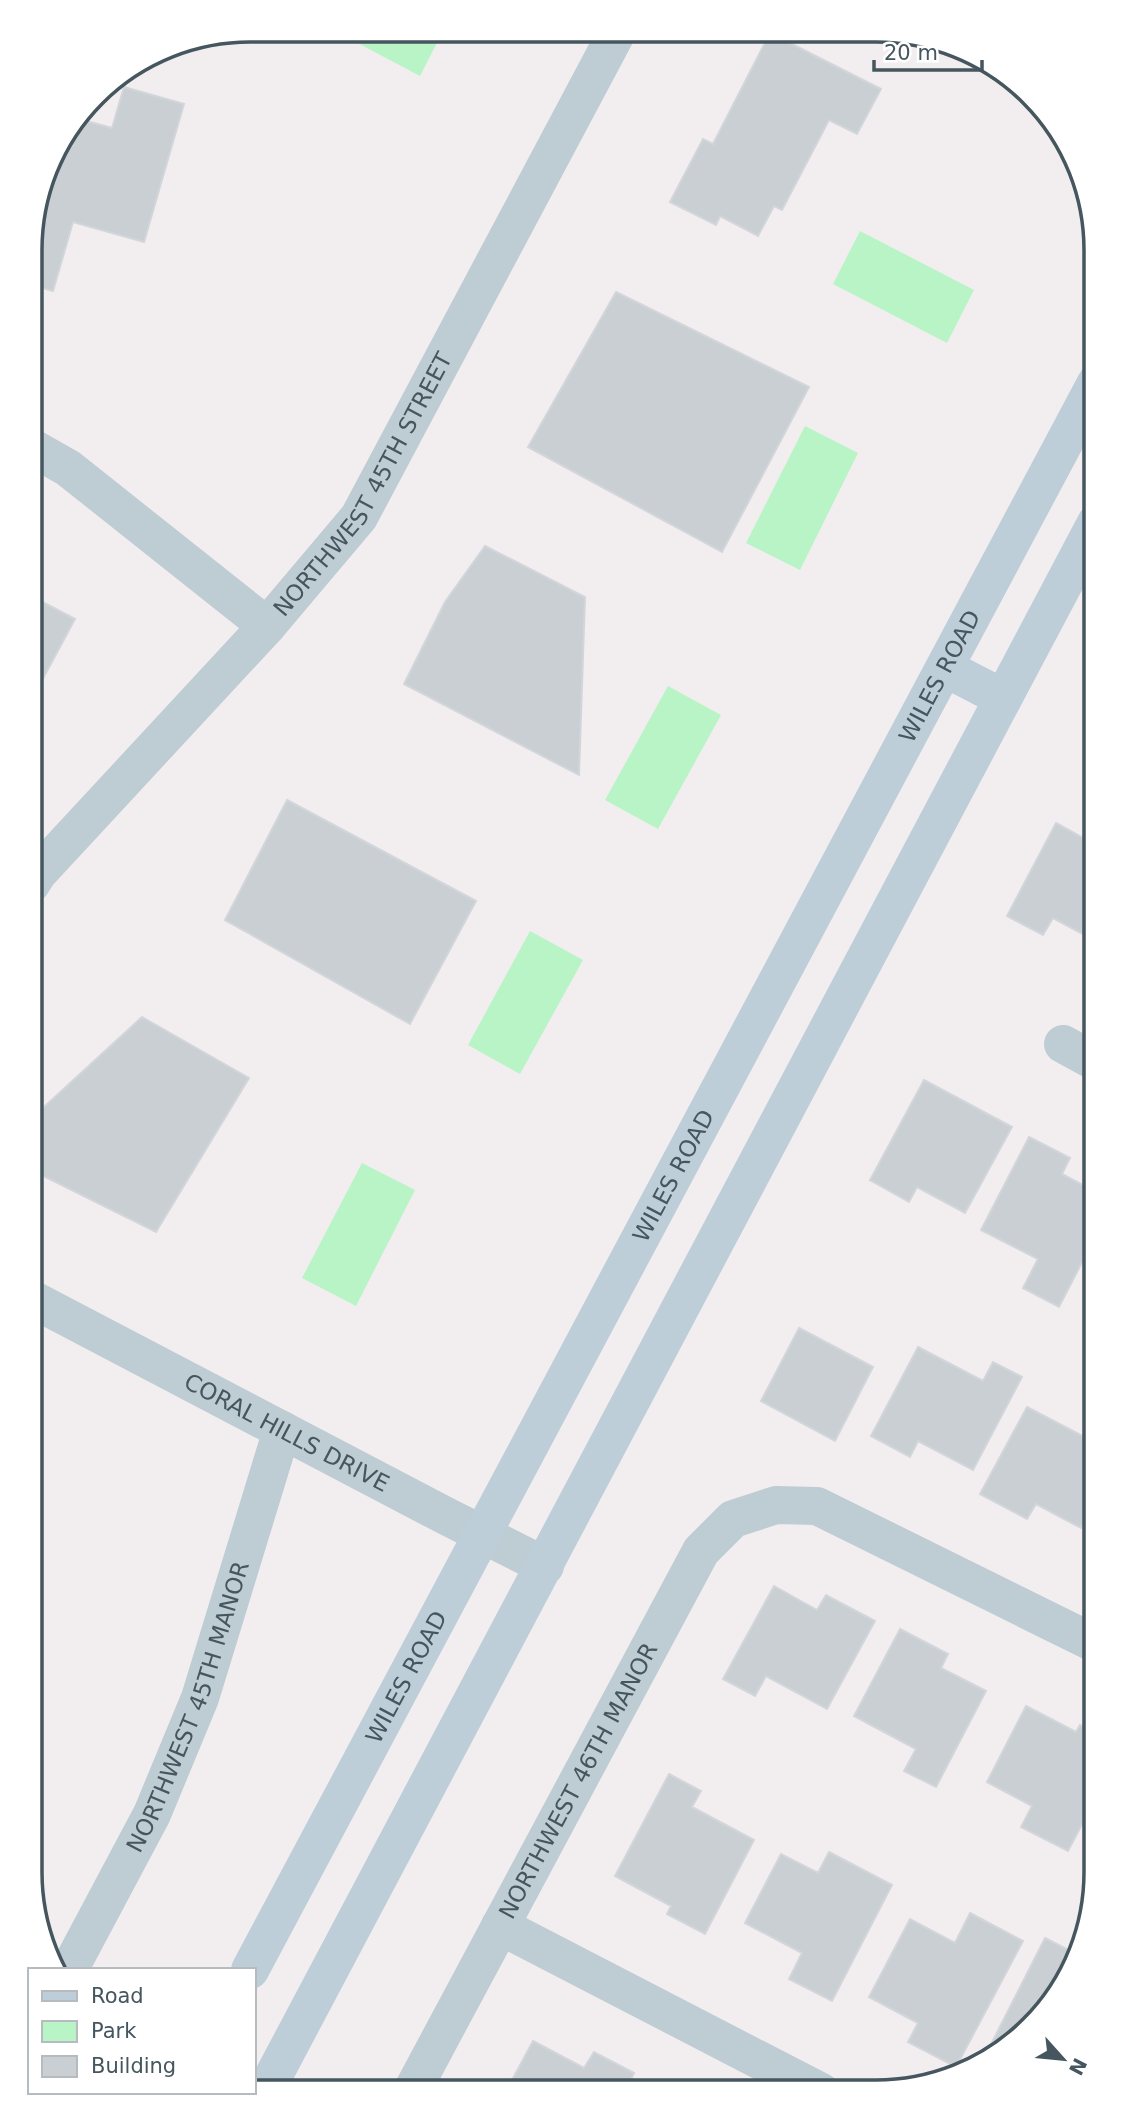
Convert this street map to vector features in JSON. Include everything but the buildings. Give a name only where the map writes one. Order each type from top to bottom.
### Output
[{"type":"main road","name":"WILES ROAD","points":[[251,1968],[1084,406]]},
{"type":"main road","points":[[271,2080],[1084,546]]},
{"type":"main road","points":[[945,668],[1003,698]]},
{"type":"street","name":"NORTHWEST 45TH STREET","points":[[42,869],[267,626],[359,517],[612,42]]},
{"type":"street","points":[[42,453],[68,468],[267,626]]},
{"type":"street","points":[[1063,1044],[1084,1055]]},
{"type":"street","name":"CORAL HILLS DRIVE","points":[[42,1304],[545,1566]]},
{"type":"street","name":"NORTHWEST 45TH MANOR","points":[[70,1968],[152,1814],[200,1699],[282,1430]]},
{"type":"street","name":"NORTHWEST 46TH MANOR","points":[[418,2080],[701,1551],[733,1520],[776,1505],[817,1506],[1084,1638]]},
{"type":"street","points":[[500,1926],[798,2080]]},
{"type":"green space","points":[[356,42],[437,42],[420,76]]},
{"type":"green space","points":[[860,231],[974,290],[947,343],[833,284]]},
{"type":"green space","points":[[805,426],[858,453],[800,570],[746,543]]},
{"type":"green space","points":[[668,686],[721,715],[658,829],[605,800]]},
{"type":"green space","points":[[530,931],[583,960],[520,1074],[468,1045]]},
{"type":"green space","points":[[362,1163],[415,1190],[356,1306],[302,1278]]}]
